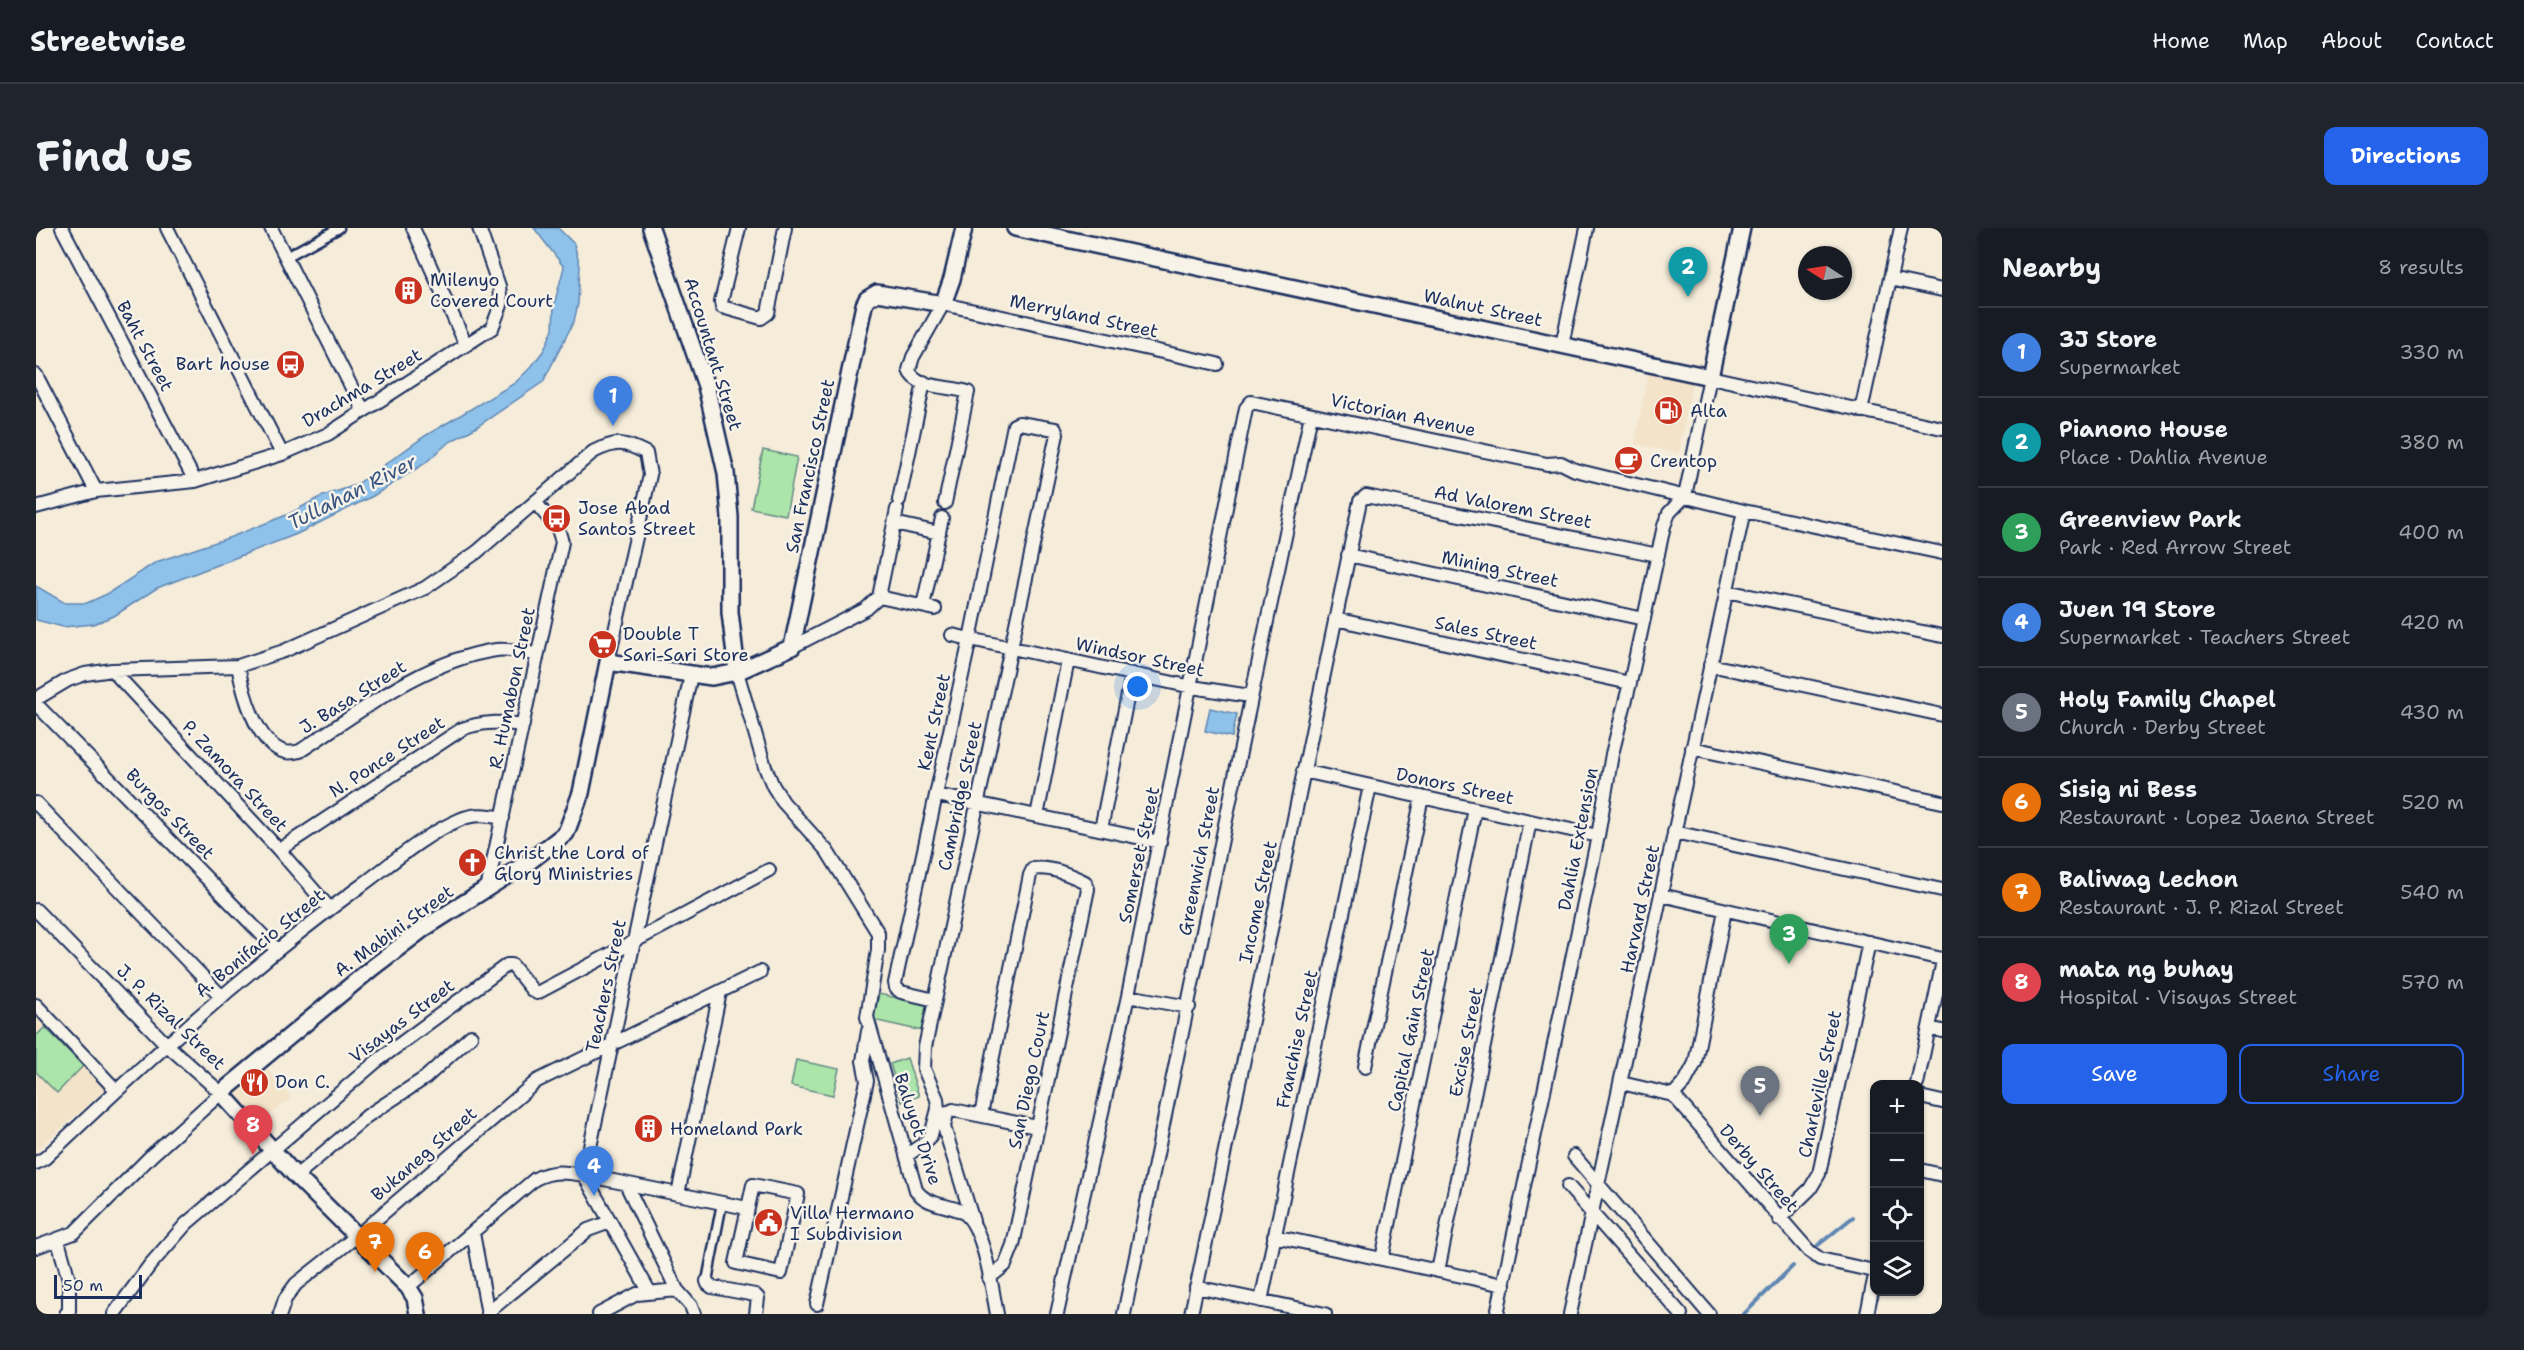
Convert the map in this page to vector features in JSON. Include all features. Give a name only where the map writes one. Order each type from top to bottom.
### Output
[{"type":"street","name":"Baht Street","points":[[62,228],[195,481]]},
{"type":"street","points":[[167,228],[282,454]]},
{"type":"street","points":[[271,228],[363,410]]},
{"type":"street","points":[[286,257],[339,228]]},
{"type":"street","points":[[413,228],[466,345]]},
{"type":"street","name":"Drachma Street","points":[[36,507],[96,491],[195,481],[282,454],[328,434],[492,328],[501,305],[499,286],[479,228]]},
{"type":"street","name":"Accountant Street","points":[[651,228],[706,386],[726,473],[730,517],[730,623],[737,672],[765,767],[783,802],[814,835],[837,865],[878,933],[878,950],[867,1007],[868,1027]]},
{"type":"street","points":[[739,228],[721,302],[722,307],[762,318],[768,313],[785,228]]},
{"type":"street","points":[[945,503],[968,392],[924,382],[910,374],[910,365],[943,304],[954,273],[964,228]]},
{"type":"street","name":"Walnut Street","points":[[1015,228],[1942,428]]},
{"type":"street","points":[[1562,345],[1587,228]]},
{"type":"street","points":[[1710,377],[1742,228]]},
{"type":"street","points":[[1861,411],[1901,228]]},
{"type":"street","points":[[1890,279],[1942,290]]},
{"type":"street","name":"San Francisco Street","points":[[792,647],[861,312],[867,299],[872,295],[884,294],[943,304]]},
{"type":"street","name":"Merryland Street","points":[[943,304],[1217,364]]},
{"type":"street","points":[[36,375],[96,491]]},
{"type":"street","name":"Dahlia Extension","points":[[1497,1314],[1598,836],[1612,754],[1669,513],[1685,496],[1710,377]]},
{"type":"street","points":[[608,662],[712,677],[737,672],[860,613],[879,597],[924,382]]},
{"type":"street","name":"Victorian Avenue","points":[[1251,402],[1547,464],[1561,463],[1575,470],[1743,511],[1942,553]]},
{"type":"street","name":"Somerset Street","points":[[1057,1314],[1128,996],[1192,687],[1246,408],[1251,402]]},
{"type":"street","name":"Greenwich Street","points":[[1124,1314],[1189,1007],[1250,696],[1311,415]]},
{"type":"street","name":"Cambridge Street","points":[[906,1156],[926,1142],[933,1129],[938,1109],[937,1099],[927,1078],[923,1060],[1057,431],[1017,423]]},
{"type":"street","name":"Kent Street","points":[[935,999],[898,991],[895,983],[1017,423]]},
{"type":"street","name":"A. Mabini Street","points":[[36,1247],[74,1233],[152,1155],[221,1093],[372,968],[441,916],[487,889],[557,842],[566,833],[581,793],[650,475],[646,453],[631,445],[613,442],[593,452],[535,502]]},
{"type":"street","name":"Ad Valorem Street","points":[[1362,497],[1658,555]]},
{"type":"street","name":"Income Street","points":[[1191,1314],[1348,555],[1362,497]]},
{"type":"street","points":[[36,699],[68,680],[112,670],[238,666],[284,651],[425,588],[477,552],[535,502]]},
{"type":"street","name":"R. Humabon Street","points":[[487,889],[562,542],[558,529],[535,502]]},
{"type":"street","name":"Harvard Street","points":[[1570,1314],[1743,511]]},
{"type":"street","points":[[879,597],[929,608],[942,518]]},
{"type":"street","points":[[894,523],[939,532]]},
{"type":"street","name":"Mining Street","points":[[1348,555],[1644,619]]},
{"type":"street","points":[[1726,591],[1942,636]]},
{"type":"street","name":"Sales Street","points":[[1335,619],[1630,683]]},
{"type":"street","name":"Windsor Street","points":[[952,635],[1192,687],[1250,696]]},
{"type":"street","name":"J. Basa Street","points":[[238,666],[242,690],[253,719],[272,744],[285,752],[300,752],[376,702],[458,658],[498,650],[537,654]]},
{"type":"street","points":[[1037,816],[1068,660]]},
{"type":"street","points":[[1710,665],[1942,715]]},
{"type":"street","name":"P. Zamora Street","points":[[112,670],[279,850],[330,909]]},
{"type":"street","points":[[1101,829],[1132,674]]},
{"type":"street","name":"Teachers Street","points":[[584,1176],[691,675]]},
{"type":"street","name":"Burgos Street","points":[[36,704],[278,950]]},
{"type":"street","name":"N. Ponce Street","points":[[279,850],[462,729],[493,721],[523,724]]},
{"type":"street","points":[[1692,748],[1942,802]]},
{"type":"street","name":"Donors Street","points":[[1303,771],[1598,836]]},
{"type":"street","name":"Franchise Street","points":[[1261,1301],[1370,786]]},
{"type":"street","points":[[937,795],[1160,842]]},
{"type":"street","points":[[1365,1067],[1422,797]]},
{"type":"street","points":[[36,803],[222,997]]},
{"type":"street","name":"Capital Gain Street","points":[[1382,1259],[1475,809]]},
{"type":"street","name":"A. Bonifacio Street","points":[[36,1163],[45,1158],[166,1044],[330,909],[454,822],[470,816],[485,814],[503,818]]},
{"type":"street","name":"Excise Street","points":[[1438,1271],[1530,820]]},
{"type":"street","points":[[1674,832],[1942,890]]},
{"type":"street","name":"San Diego Court","points":[[981,1115],[1033,868],[1041,868],[1085,882],[1088,889],[1009,1258],[1005,1266],[989,1278]]},
{"type":"street","points":[[633,941],[769,870]]},
{"type":"street","points":[[1661,895],[1942,959]]},
{"type":"street","name":"J. P. Rizal Street","points":[[36,910],[166,1044],[221,1093],[296,1176],[408,1287],[415,1298],[418,1314]]},
{"type":"street","points":[[1621,1083],[1673,1095],[1685,1082],[1695,1063],[1725,910]]},
{"type":"street","name":"Visayas Street","points":[[114,1314],[150,1265],[186,1224],[377,1061],[507,964],[512,965],[537,993],[633,941]]},
{"type":"street","name":"Charleville Street","points":[[1779,1219],[1810,1189],[1819,1174],[1869,942]]},
{"type":"street","points":[[1918,1080],[1942,966]]},
{"type":"street","name":"Bukaneg Street","points":[[280,1314],[285,1299],[296,1284],[358,1235],[537,1082],[760,972]]},
{"type":"street","points":[[678,1194],[720,992]]},
{"type":"street","points":[[1128,996],[1189,1007]]},
{"type":"street","points":[[36,1005],[116,1090]]},
{"type":"street","points":[[817,1304],[867,1081],[862,1061],[868,1027]]},
{"type":"street","name":"Baluyot Drive","points":[[868,1027],[916,1190],[920,1196],[963,1212],[973,1221]]},
{"type":"street","points":[[1929,1028],[1942,1031]]},
{"type":"street","points":[[296,1176],[367,1116],[425,1078],[471,1036]]},
{"type":"street","name":"Derby Street","points":[[1673,1095],[1809,1251],[1820,1259],[1870,1270]]},
{"type":"street","points":[[1924,1098],[1942,1102]]},
{"type":"street","points":[[997,1314],[973,1221],[944,1127],[944,1119],[947,1113],[953,1110],[1037,1127]]},
{"type":"street","points":[[1574,1156],[1709,1314]]},
{"type":"street","points":[[1924,1171],[1942,1175]]},
{"type":"street","points":[[408,1287],[545,1173],[559,1172],[584,1176],[747,1208]]},
{"type":"street","points":[[584,1176],[649,1291]]},
{"type":"street","points":[[626,1184],[676,1290],[691,1306],[694,1314]]},
{"type":"street","points":[[753,1185],[798,1194],[781,1272],[736,1263],[747,1208],[753,1185]]},
{"type":"street","points":[[1568,1186],[1681,1314]]},
{"type":"street","points":[[722,1203],[707,1281],[712,1287],[755,1295],[759,1298],[756,1314]]},
{"type":"street","points":[[473,1233],[488,1313],[588,1230],[610,1222]]},
{"type":"street","points":[[1274,1236],[1503,1285]]},
{"type":"street","points":[[58,1240],[69,1280],[69,1311],[66,1314]]},
{"type":"street","points":[[1196,1287],[1325,1314]]},
{"type":"street","points":[[599,1314],[613,1310],[637,1294],[676,1290]]},
{"type":"street","points":[[1868,1314],[1872,1296]]},
{"type":"shaded area","points":[[1648,373],[1692,382],[1679,453],[1635,444]]},
{"type":"shaded area","points":[[36,1012],[108,1087],[36,1150]]},
{"type":"shaded area","points":[[266,1067],[291,1098],[260,1123],[235,1093]]},
{"type":"green space","points":[[763,450],[797,457],[786,515],[751,508]]},
{"type":"green space","points":[[879,994],[929,1005],[923,1031],[873,1020]]},
{"type":"green space","points":[[45,1027],[83,1066],[57,1093],[36,1072],[36,1036]]},
{"type":"green space","points":[[907,1058],[919,1096],[902,1102],[890,1064]]},
{"type":"green space","points":[[796,1060],[839,1069],[833,1095],[791,1086]]},
{"type":"water","name":"Tullahan River","points":[[534,228],[558,228],[574,244],[580,266],[578,304],[574,321],[543,382],[475,428],[448,443],[424,464],[373,496],[297,534],[157,588],[114,616],[94,624],[63,627],[36,620],[36,586],[65,603],[87,603],[107,594],[156,562],[231,537],[289,514],[320,497],[356,485],[425,436],[515,383],[544,350],[553,329],[554,305],[564,267]]},
{"type":"water","points":[[1210,708],[1237,714],[1232,737],[1205,731]]},
{"type":"waterway","points":[[1817,1246],[1853,1217]]},
{"type":"waterway","points":[[1744,1314],[1793,1266]]},
{"type":"place","name":"Milenyo Covered Court","points":[[409,290]]},
{"type":"place","name":"Pianono House","points":[[1688,297]]},
{"type":"place","name":"Bart house","points":[[291,364]]},
{"type":"place","name":"Alta","points":[[1669,411]]},
{"type":"place","name":"3J Store","points":[[613,426]]},
{"type":"place","name":"Crentop","points":[[1629,461]]},
{"type":"place","name":"Jose Abad Santos Street","points":[[557,518]]},
{"type":"place","name":"Double T Sari-Sari Store","points":[[602,644]]},
{"type":"place","name":"Christ the Lord of Glory Ministries","points":[[473,863]]},
{"type":"place","name":"Greenview Park","points":[[1789,964]]},
{"type":"place","name":"Don C.","points":[[254,1082]]},
{"type":"place","name":"Holy Family Chapel","points":[[1760,1116]]},
{"type":"place","name":"Homeland Park","points":[[649,1129]]},
{"type":"place","name":"mata ng buhay","points":[[253,1155]]},
{"type":"place","name":"Juen 19 Store","points":[[594,1196]]},
{"type":"place","name":"Villa Hermano I Subdivision","points":[[769,1223]]},
{"type":"place","name":"Baliwag Lechon","points":[[375,1272]]},
{"type":"place","name":"Sisig ni Bess","points":[[425,1282]]}]
